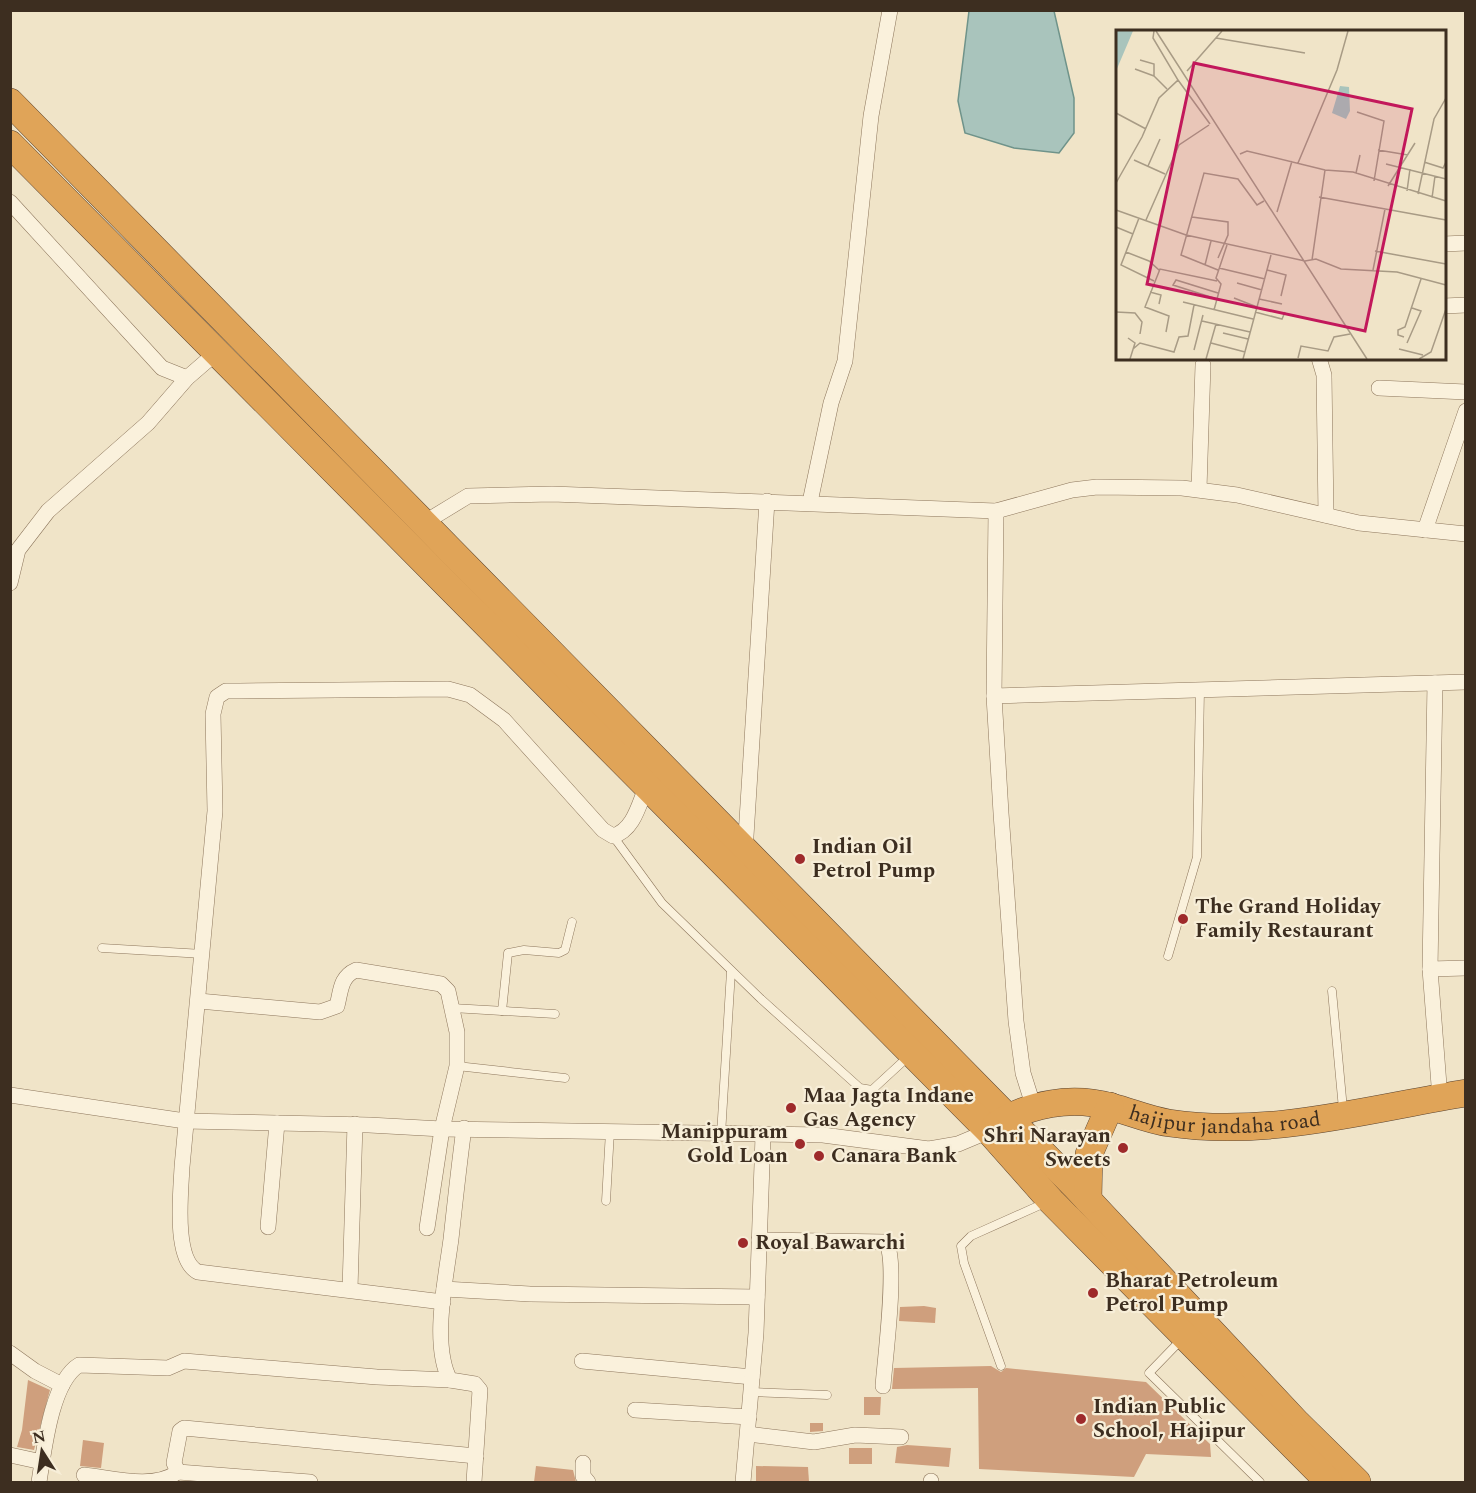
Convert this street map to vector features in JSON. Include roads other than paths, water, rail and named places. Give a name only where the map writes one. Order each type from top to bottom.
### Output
[{"type":"highway","points":[[10,102],[745,852],[998,1124],[1052,1201],[1329,1482]]},
{"type":"highway","points":[[10,144],[912,1053],[1088,1200],[1297,1423],[1357,1482]]},
{"type":"highway","name":"hajipur jandaha road","points":[[998,1124],[1035,1108],[1067,1101],[1110,1106],[1166,1123],[1237,1129],[1453,1095]]},
{"type":"highway","points":[[1088,1200],[1089,1154],[1110,1106]]},
{"type":"street","points":[[810,502],[831,403],[845,361],[871,116],[890,10]]},
{"type":"street","points":[[10,202],[162,368],[187,378]]},
{"type":"street","points":[[1446,244],[1466,243]]},
{"type":"street","points":[[1446,306],[1466,305]]},
{"type":"street","points":[[10,583],[18,550],[48,511],[148,423],[187,378],[218,352]]},
{"type":"street","points":[[1320,360],[1324,375],[1326,516]]},
{"type":"street","points":[[1199,489],[1203,365]]},
{"type":"street","points":[[1379,388],[1466,392]]},
{"type":"street","points":[[1425,530],[1466,411]]},
{"type":"street","points":[[422,524],[468,496],[552,494],[996,510],[1051,495],[1097,488],[1199,489],[1359,523],[1466,534]]},
{"type":"street","points":[[745,852],[767,501]]},
{"type":"street","points":[[996,510],[994,696],[1016,1021],[1023,1073],[1035,1108]]},
{"type":"street","points":[[994,696],[1200,688],[1466,682]]},
{"type":"street","points":[[1435,683],[1430,969],[1453,1095]]},
{"type":"street","points":[[647,785],[630,825],[622,833],[613,836],[603,830],[504,720],[470,694],[448,689],[226,692],[217,698],[213,714],[215,811],[199,1001],[185,1121],[180,1209],[186,1260],[191,1268],[208,1273],[350,1289],[443,1295],[758,1297]]},
{"type":"street","points":[[1430,969],[1466,968]]},
{"type":"street","points":[[199,1001],[320,1012],[337,1006],[342,982],[348,974],[356,970],[434,981],[448,991],[457,1032],[457,1066],[442,1129],[428,1228]]},
{"type":"street","points":[[10,1095],[185,1121],[356,1124],[442,1129],[837,1136],[929,1149],[958,1144],[998,1124]]},
{"type":"street","points":[[268,1227],[277,1124]]},
{"type":"street","points":[[350,1289],[356,1124]]},
{"type":"street","points":[[450,1380],[444,1368],[442,1356],[443,1295],[464,1128]]},
{"type":"street","points":[[743,1482],[758,1297],[763,1136]]},
{"type":"street","points":[[759,1240],[886,1242],[890,1247],[890,1267],[883,1386]]},
{"type":"street","points":[[10,1353],[35,1371],[62,1385]]},
{"type":"street","points":[[39,1482],[52,1414],[66,1376],[79,1365],[168,1368],[184,1361],[377,1377],[450,1380],[479,1386],[474,1482]]},
{"type":"street","points":[[582,1362],[752,1384]]},
{"type":"street","points":[[635,1410],[749,1417]]},
{"type":"street","points":[[178,1472],[174,1463],[180,1431],[184,1428],[476,1456]]},
{"type":"street","points":[[748,1434],[814,1442],[855,1435],[901,1437]]},
{"type":"street","points":[[10,1455],[42,1462]]},
{"type":"street","points":[[583,1462],[583,1476],[588,1482]]},
{"type":"street","points":[[84,1475],[155,1481],[170,1478],[178,1472],[310,1482]]},
{"type":"lane","points":[[1168,956],[1197,857],[1200,688]]},
{"type":"lane","points":[[613,836],[662,903],[731,971],[866,1091],[880,1084],[912,1053]]},
{"type":"lane","points":[[502,1011],[508,954],[514,950],[559,953],[565,950],[572,922]]},
{"type":"lane","points":[[102,948],[203,954]]},
{"type":"lane","points":[[721,1134],[731,971]]},
{"type":"lane","points":[[1332,991],[1343,1114]]},
{"type":"lane","points":[[452,1008],[555,1014]]},
{"type":"lane","points":[[457,1066],[565,1078]]},
{"type":"lane","points":[[606,1201],[610,1131]]},
{"type":"lane","points":[[1001,1366],[964,1263],[961,1245],[971,1236],[1052,1201]]},
{"type":"lane","points":[[1184,1337],[1149,1374],[1260,1482]]},
{"type":"lane","points":[[752,1384],[827,1395]]},
{"type":"water","points":[[969,11],[1054,11],[1074,98],[1074,133],[1059,153],[1014,148],[965,133],[958,101]]},
{"type":"place","name":"Indian Oil Petrol Pump","points":[[800,859]]},
{"type":"place","name":"The Grand Holiday Family Restaurant","points":[[1183,919]]},
{"type":"place","name":"Maa Jagta Indane Gas Agency","points":[[791,1108]]},
{"type":"place","name":"Manippuram Gold Loan","points":[[800,1144]]},
{"type":"place","name":"Shri Narayan Sweets","points":[[1123,1148]]},
{"type":"place","name":"Canara Bank","points":[[819,1156]]},
{"type":"place","name":"Royal Bawarchi","points":[[743,1243]]},
{"type":"place","name":"Bharat Petroleum Petrol Pump","points":[[1093,1293]]},
{"type":"place","name":"Indian Public School, Hajipur","points":[[1081,1419]]}]
